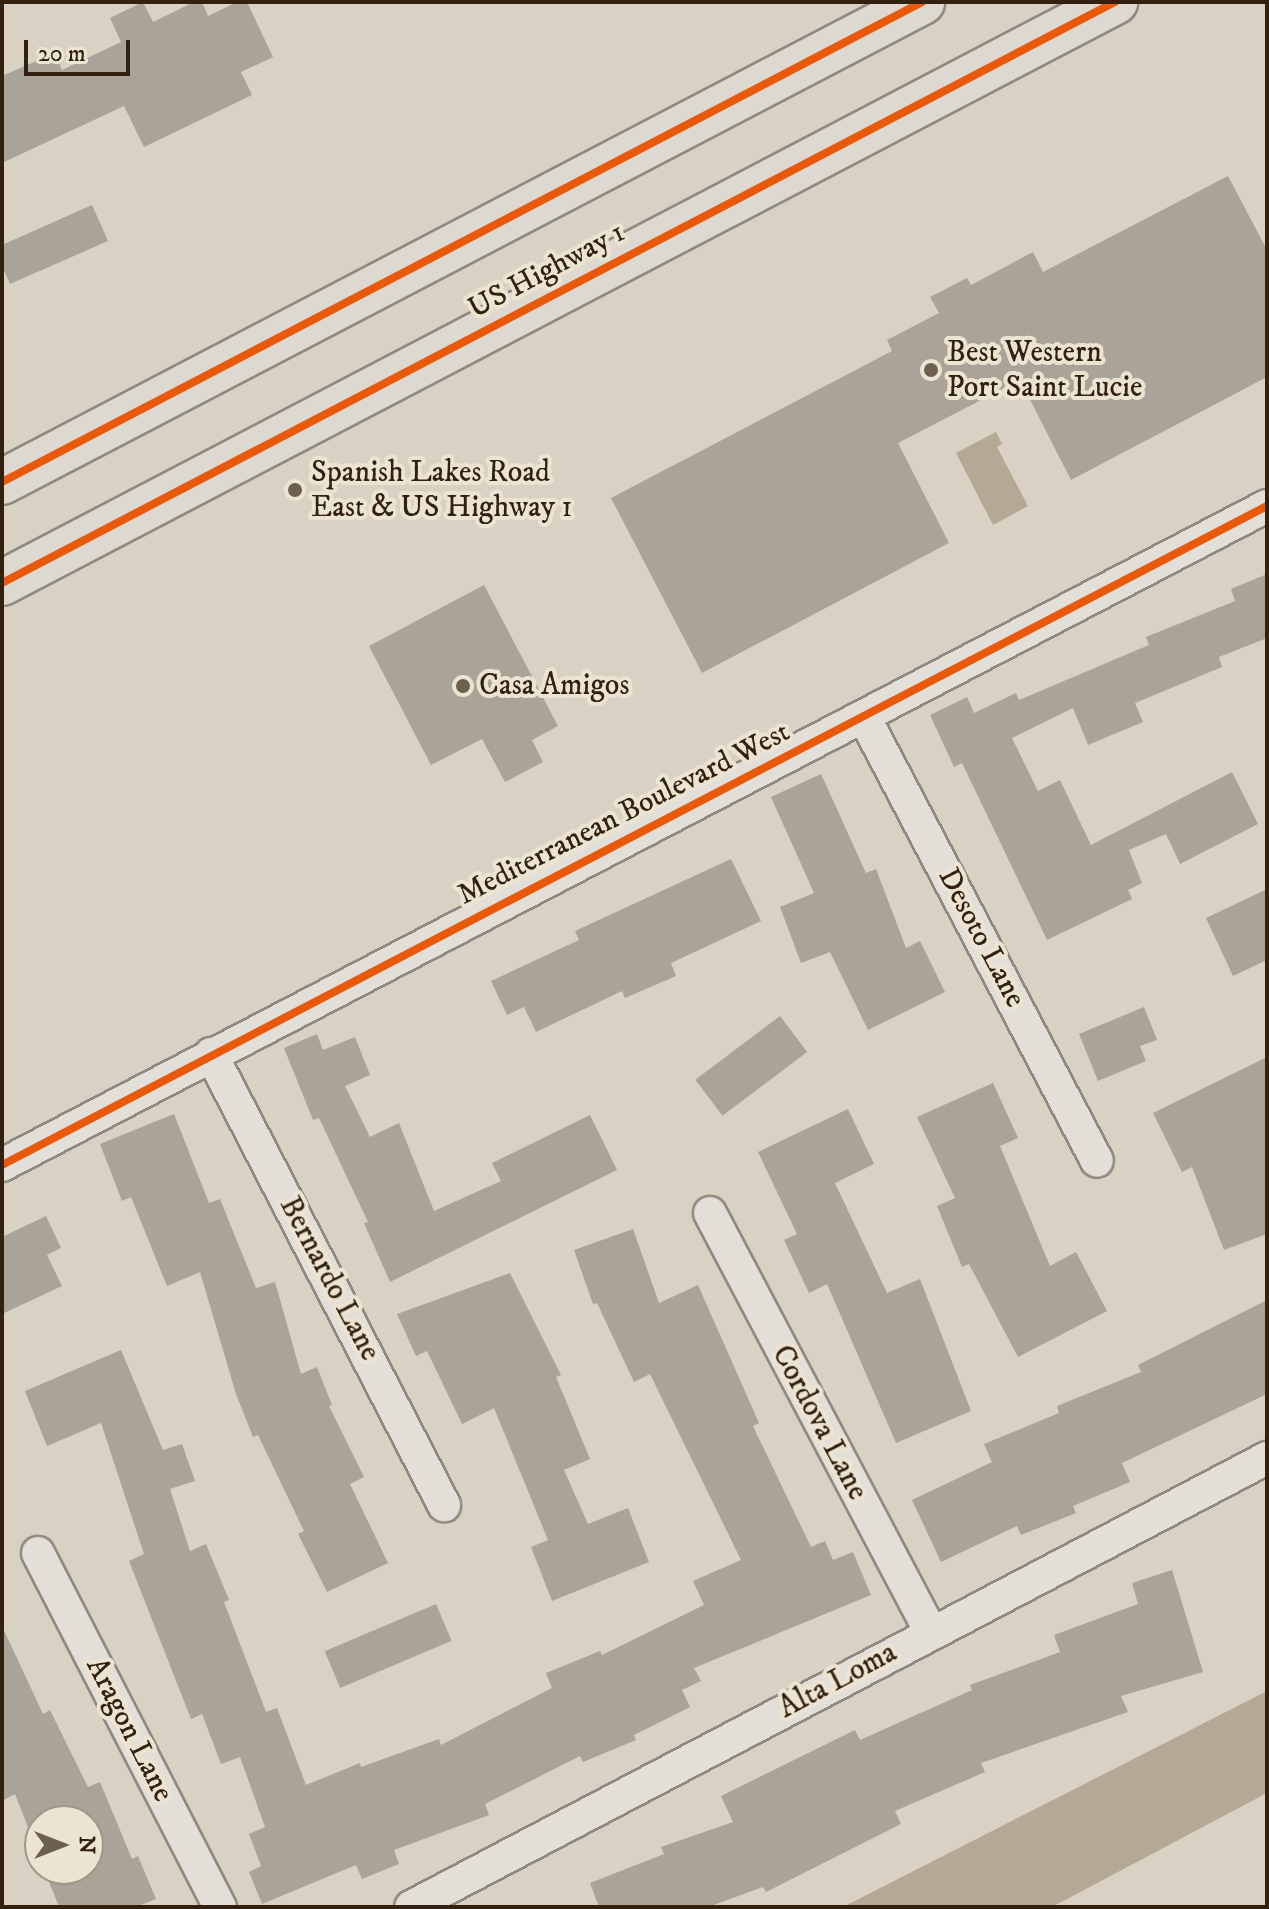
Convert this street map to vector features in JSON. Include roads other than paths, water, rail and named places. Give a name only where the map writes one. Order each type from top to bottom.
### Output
[{"type":"main road","points":[[2,482],[922,2]]},
{"type":"main road","name":"US Highway 1","points":[[2,583],[1115,2]]},
{"type":"street","name":"Mediterranean Boulevard West","points":[[2,1165],[1267,506]]},
{"type":"street","name":"Desoto Lane","points":[[864,717],[1097,1161]]},
{"type":"street","name":"Bernardo Lane","points":[[211,1054],[444,1505]]},
{"type":"street","name":"Cordova Lane","points":[[710,1213],[931,1632]]},
{"type":"street","name":"Alta Loma","points":[[411,1907],[1267,1458]]},
{"type":"street","name":"Aragon Lane","points":[[38,1553],[220,1907]]},
{"type":"place","name":"Best Western Port Saint Lucie","points":[[931,370]]},
{"type":"place","name":"Spanish Lakes Road East & US Highway 1","points":[[295,490]]},
{"type":"place","name":"Casa Amigos","points":[[463,686]]}]
